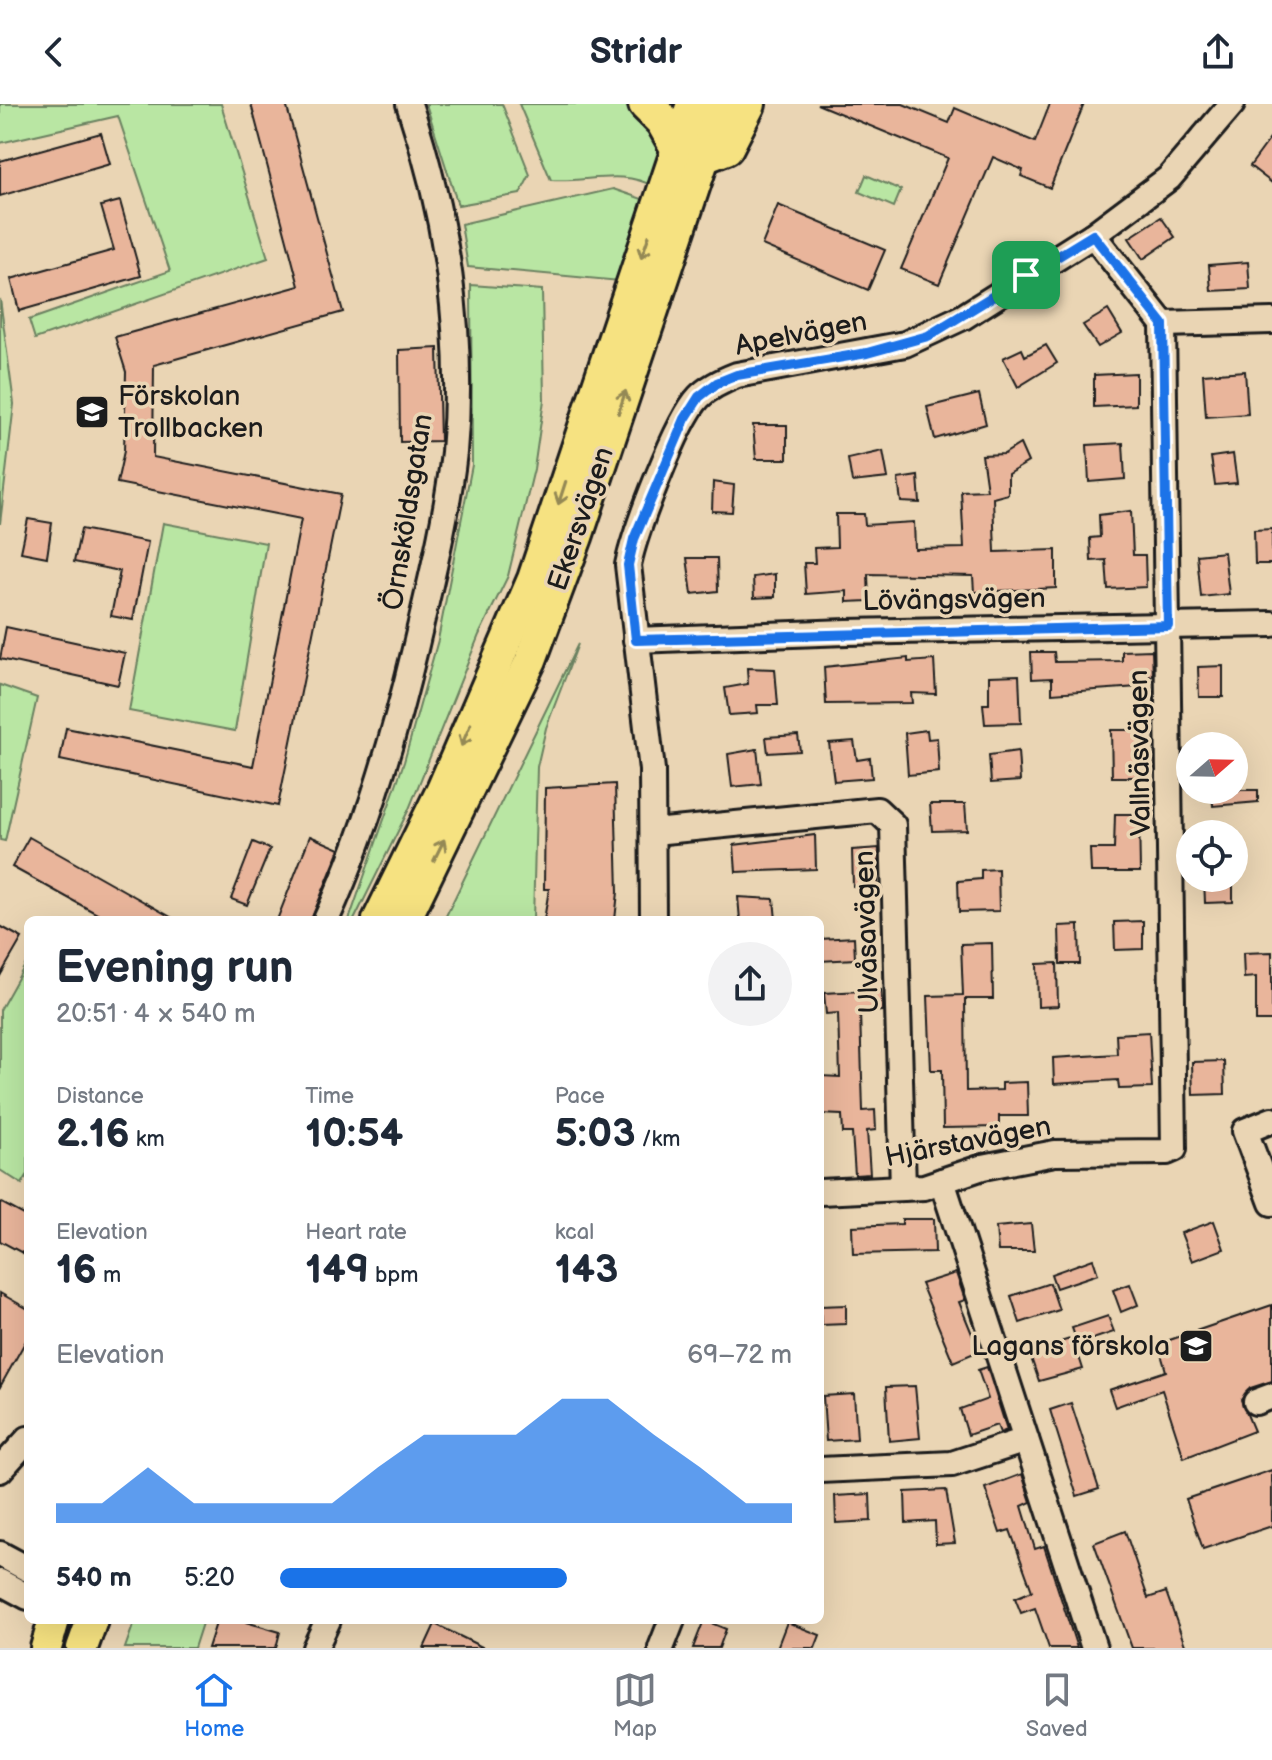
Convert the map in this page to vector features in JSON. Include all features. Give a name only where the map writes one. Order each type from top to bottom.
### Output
[{"type":"highway","points":[[646,104],[663,121],[684,159],[726,147],[748,104]]},
{"type":"main road","name":"Ekersvägen","points":[[407,916],[531,660],[577,537],[683,219],[684,159],[692,104]]},
{"type":"main road","name":"Ekersvägen","points":[[380,916],[442,790],[533,579],[684,159],[722,104]]},
{"type":"main road","points":[[46,1648],[53,1624]]},
{"type":"main road","points":[[82,1648],[91,1624]]},
{"type":"street","name":"Örnsköldsgatan","points":[[328,916],[359,843],[399,716],[434,568],[453,452],[455,364],[441,219],[409,104]]},
{"type":"street","name":"Apelvägen","points":[[653,916],[652,770],[628,565],[634,539],[685,419],[699,397],[717,383],[737,375],[867,353],[928,336],[1093,235],[1169,178],[1232,104]]},
{"type":"street","points":[[1093,235],[1163,324],[1272,321]]},
{"type":"street","name":"Vallnäsvägen","points":[[1163,324],[1174,1149]]},
{"type":"street","name":"Lövängsvägen","points":[[636,640],[1272,624]]},
{"type":"street","name":"Ulvåsavägen","points":[[654,832],[877,810],[887,816],[893,825],[897,885],[903,1188]]},
{"type":"street","points":[[1272,1120],[1245,1131],[1272,1203]]},
{"type":"street","name":"Hjärstavägen","points":[[824,1192],[903,1188],[942,1181],[983,1167],[1055,1153],[1167,1152],[1174,1149]]},
{"type":"street","points":[[942,1181],[1094,1648]]},
{"type":"street","points":[[824,1470],[952,1464],[1026,1440]]},
{"type":"street","points":[[0,1470],[24,1443]]},
{"type":"street","points":[[0,1554],[24,1567]]},
{"type":"street","points":[[0,1582],[24,1595]]},
{"type":"street","points":[[315,1648],[326,1624]]},
{"type":"street","points":[[661,1648],[670,1624]]},
{"type":"green space","points":[[0,104],[221,104],[268,258],[35,339],[29,320],[170,271],[118,116],[0,143]]},
{"type":"green space","points":[[426,104],[502,104],[530,175],[520,194],[458,205]]},
{"type":"green space","points":[[519,104],[635,104],[665,141],[655,187],[642,181],[617,177],[551,180]]},
{"type":"green space","points":[[866,175],[901,190],[894,207],[859,192]]},
{"type":"green space","points":[[613,189],[651,202],[620,281],[468,267],[461,224]]},
{"type":"green space","points":[[471,285],[542,290],[544,400],[534,469],[508,576],[479,635],[409,809],[356,916],[350,916],[404,762],[438,640],[472,465]]},
{"type":"green space","points":[[0,299],[14,404],[0,524]]},
{"type":"green space","points":[[163,523],[266,543],[235,731],[129,711]]},
{"type":"green space","points":[[578,644],[546,728],[537,767],[533,916],[446,916]]},
{"type":"green space","points":[[0,685],[37,698],[5,841],[0,840]]},
{"type":"green space","points":[[24,967],[22,1184],[0,1170],[0,1010]]},
{"type":"green space","points":[[134,1624],[202,1624],[194,1648],[125,1648]]},
{"type":"building","points":[[251,104],[286,104],[343,312],[154,365],[153,457],[341,494],[278,806],[60,760],[66,728],[253,766],[301,519],[117,483],[124,451],[126,372],[115,337],[299,286]]},
{"type":"building","points":[[817,104],[903,104],[949,123],[955,108],[1035,142],[1050,104],[1084,104],[1050,188],[1021,176],[1023,170],[993,157],[939,284],[901,269],[948,158]]},
{"type":"building","points":[[101,133],[110,164],[0,196],[0,161]]},
{"type":"building","points":[[1272,136],[1272,183],[1250,166]]},
{"type":"building","points":[[120,201],[141,276],[19,311],[11,279],[114,250],[101,206]]},
{"type":"building","points":[[778,205],[885,250],[868,290],[762,245]]},
{"type":"building","points":[[1161,217],[1175,237],[1143,259],[1129,238]]},
{"type":"building","points":[[1248,262],[1250,289],[1211,291],[1209,265]]},
{"type":"building","points":[[1108,310],[1122,333],[1098,347],[1083,325]]},
{"type":"building","points":[[1046,345],[1057,363],[1018,387],[1003,358],[1022,349],[1025,356]]},
{"type":"building","points":[[438,348],[440,441],[400,442],[399,350]]},
{"type":"building","points":[[1245,371],[1248,414],[1206,417],[1203,374]]},
{"type":"building","points":[[1136,373],[1136,405],[1094,407],[1094,375]]},
{"type":"building","points":[[979,394],[986,424],[935,439],[927,407]]},
{"type":"building","points":[[753,425],[787,425],[787,459],[756,459]]},
{"type":"building","points":[[1123,443],[1125,479],[1089,482],[1087,445]]},
{"type":"building","points":[[1020,444],[1028,462],[1008,474],[1008,494],[993,498],[995,552],[1056,550],[1056,588],[974,592],[973,576],[868,574],[869,601],[847,602],[847,591],[806,594],[804,563],[815,563],[814,548],[837,547],[836,514],[864,514],[865,525],[914,522],[915,549],[964,548],[961,491],[987,490],[982,455],[1004,454]]},
{"type":"building","points":[[883,451],[888,478],[852,482],[848,459]]},
{"type":"building","points":[[1233,454],[1237,483],[1215,485],[1211,457]]},
{"type":"building","points":[[918,476],[920,503],[901,502],[898,479]]},
{"type":"building","points":[[713,482],[734,485],[732,512],[712,511]]},
{"type":"building","points":[[1131,511],[1133,555],[1145,555],[1146,587],[1108,589],[1106,560],[1091,561],[1090,538],[1100,537],[1099,515]]},
{"type":"building","points":[[28,519],[52,523],[47,557],[21,552]]},
{"type":"building","points":[[81,529],[148,542],[133,620],[111,616],[120,571],[74,562]]},
{"type":"building","points":[[1272,529],[1272,564],[1255,564],[1254,530]]},
{"type":"building","points":[[1224,552],[1229,594],[1201,597],[1197,555]]},
{"type":"building","points":[[687,558],[717,558],[718,591],[692,594]]},
{"type":"building","points":[[775,574],[775,597],[754,598],[753,577]]},
{"type":"building","points":[[6,627],[125,653],[118,685],[0,659]]},
{"type":"building","points":[[1152,650],[1153,676],[1139,677],[1138,687],[1052,693],[1052,678],[1032,679],[1031,652],[1054,652],[1055,662],[1122,661],[1122,651]]},
{"type":"building","points":[[908,658],[908,662],[934,660],[936,694],[911,693],[912,703],[826,704],[824,667]]},
{"type":"building","points":[[1223,666],[1223,697],[1199,697],[1198,667]]},
{"type":"building","points":[[747,668],[775,669],[778,705],[757,705],[758,713],[729,715],[725,688],[748,684]]},
{"type":"building","points":[[1019,675],[1021,723],[985,724],[983,704],[989,704],[989,676]]},
{"type":"building","points":[[927,730],[928,739],[937,738],[939,772],[908,775],[905,733]]},
{"type":"building","points":[[1111,730],[1139,730],[1144,777],[1112,777]]},
{"type":"building","points":[[798,735],[800,751],[768,753],[766,737]]},
{"type":"building","points":[[854,741],[857,760],[870,758],[872,778],[834,781],[829,743]]},
{"type":"building","points":[[757,749],[761,784],[732,787],[728,754]]},
{"type":"building","points":[[1018,751],[1020,781],[991,783],[989,755]]},
{"type":"building","points":[[615,784],[618,892],[615,916],[545,916],[549,889],[544,889],[545,788]]},
{"type":"building","points":[[1248,790],[1258,790],[1258,802],[1248,803]]},
{"type":"building","points":[[930,804],[965,804],[967,830],[932,831]]},
{"type":"building","points":[[1115,814],[1139,814],[1140,872],[1091,872],[1090,849],[1114,849]]},
{"type":"building","points":[[815,835],[816,869],[736,872],[734,845]]},
{"type":"building","points":[[310,836],[340,849],[313,916],[279,916]]},
{"type":"building","points":[[29,837],[169,916],[101,916],[12,867]]},
{"type":"building","points":[[253,842],[270,849],[247,905],[231,899]]},
{"type":"building","points":[[879,848],[878,885],[853,886],[852,850]]},
{"type":"building","points":[[998,869],[999,911],[959,912],[958,881],[981,879],[981,870]]},
{"type":"building","points":[[1205,892],[1233,892],[1233,902],[1205,903]]},
{"type":"building","points":[[738,897],[774,899],[776,916],[740,916]]},
{"type":"building","points":[[1143,921],[1143,949],[1115,950],[1114,922]]},
{"type":"building","points":[[1079,925],[1080,964],[1060,964],[1059,926]]},
{"type":"building","points":[[0,926],[22,938],[0,976]]},
{"type":"building","points":[[854,937],[855,959],[824,961],[824,939]]},
{"type":"building","points":[[992,943],[993,999],[965,999],[966,1091],[1002,1090],[1002,1083],[1027,1082],[1028,1116],[999,1116],[999,1127],[943,1128],[942,1070],[931,1070],[928,996],[963,995],[961,944]]},
{"type":"building","points":[[1272,952],[1272,1021],[1256,1021],[1256,977],[1244,978],[1243,953]]},
{"type":"building","points":[[1057,963],[1058,1006],[1038,1007],[1037,964]]},
{"type":"building","points":[[881,990],[883,1011],[860,1012],[863,1111],[875,1110],[876,1130],[867,1131],[870,1174],[855,1175],[852,1133],[843,1133],[842,1115],[824,1114],[824,1076],[840,1077],[838,1013],[826,1014],[824,993]]},
{"type":"building","points":[[1149,1032],[1152,1088],[1119,1089],[1118,1080],[1054,1084],[1053,1058],[1117,1054],[1116,1034]]},
{"type":"building","points":[[1224,1061],[1225,1094],[1193,1095],[1192,1062]]},
{"type":"building","points":[[0,1202],[24,1215],[24,1254],[0,1241]]},
{"type":"building","points":[[902,1219],[934,1219],[935,1252],[853,1254],[852,1226],[902,1224]]},
{"type":"building","points":[[1214,1221],[1224,1249],[1192,1261],[1181,1233]]},
{"type":"building","points":[[1031,1224],[1034,1251],[998,1251],[996,1227]]},
{"type":"building","points":[[1093,1259],[1098,1274],[1056,1288],[1051,1274]]},
{"type":"building","points":[[956,1273],[965,1300],[959,1302],[979,1351],[953,1362],[921,1284]]},
{"type":"building","points":[[1050,1283],[1059,1310],[1020,1323],[1011,1296]]},
{"type":"building","points":[[1130,1284],[1138,1305],[1121,1312],[1113,1290]]},
{"type":"building","points":[[0,1293],[24,1307],[24,1344],[0,1387]]},
{"type":"building","points":[[846,1305],[846,1324],[824,1325],[824,1306]]},
{"type":"building","points":[[1272,1305],[1272,1381],[1250,1388],[1241,1400],[1254,1431],[1184,1458],[1162,1390],[1115,1407],[1109,1390],[1166,1371],[1158,1344]]},
{"type":"building","points":[[1108,1316],[1114,1332],[1078,1344],[1072,1328]]},
{"type":"building","points":[[1073,1338],[1083,1369],[1039,1381],[1029,1352]]},
{"type":"building","points":[[987,1367],[1007,1430],[1000,1433],[997,1425],[968,1435],[960,1409],[988,1399],[978,1370]]},
{"type":"building","points":[[915,1386],[920,1438],[889,1441],[886,1387]]},
{"type":"building","points":[[854,1394],[857,1439],[826,1441],[824,1396]]},
{"type":"building","points":[[1071,1403],[1099,1489],[1077,1496],[1050,1410]]},
{"type":"building","points":[[1272,1470],[1272,1526],[1203,1549],[1186,1499]]},
{"type":"building","points":[[1022,1474],[1031,1502],[1022,1506],[1035,1549],[1044,1546],[1077,1648],[1049,1648],[1035,1608],[1021,1613],[1015,1598],[1032,1591],[1010,1530],[1000,1533],[985,1488]]},
{"type":"building","points":[[946,1490],[955,1543],[936,1544],[935,1521],[906,1523],[905,1492]]},
{"type":"building","points":[[870,1494],[871,1521],[836,1523],[835,1496]]},
{"type":"building","points":[[1125,1531],[1148,1598],[1166,1592],[1186,1648],[1132,1648],[1094,1543]]},
{"type":"building","points":[[216,1624],[253,1624],[280,1632],[276,1648],[208,1648]]},
{"type":"building","points":[[435,1624],[484,1648],[424,1648]]},
{"type":"building","points":[[702,1624],[726,1629],[719,1648],[693,1648]]},
{"type":"building","points":[[786,1624],[820,1635],[815,1648],[777,1648]]},
{"type":"place","name":"Förskolan Trollbacken","points":[[92,412]]},
{"type":"place","name":"Lagans förskola","points":[[1196,1346]]},
{"type":"route","points":[[1093,235],[1163,324],[1168,626],[847,632],[636,640],[628,565],[634,539],[685,419],[699,397],[717,383],[751,371],[867,353],[928,336],[1026,275],[1093,235]]}]
